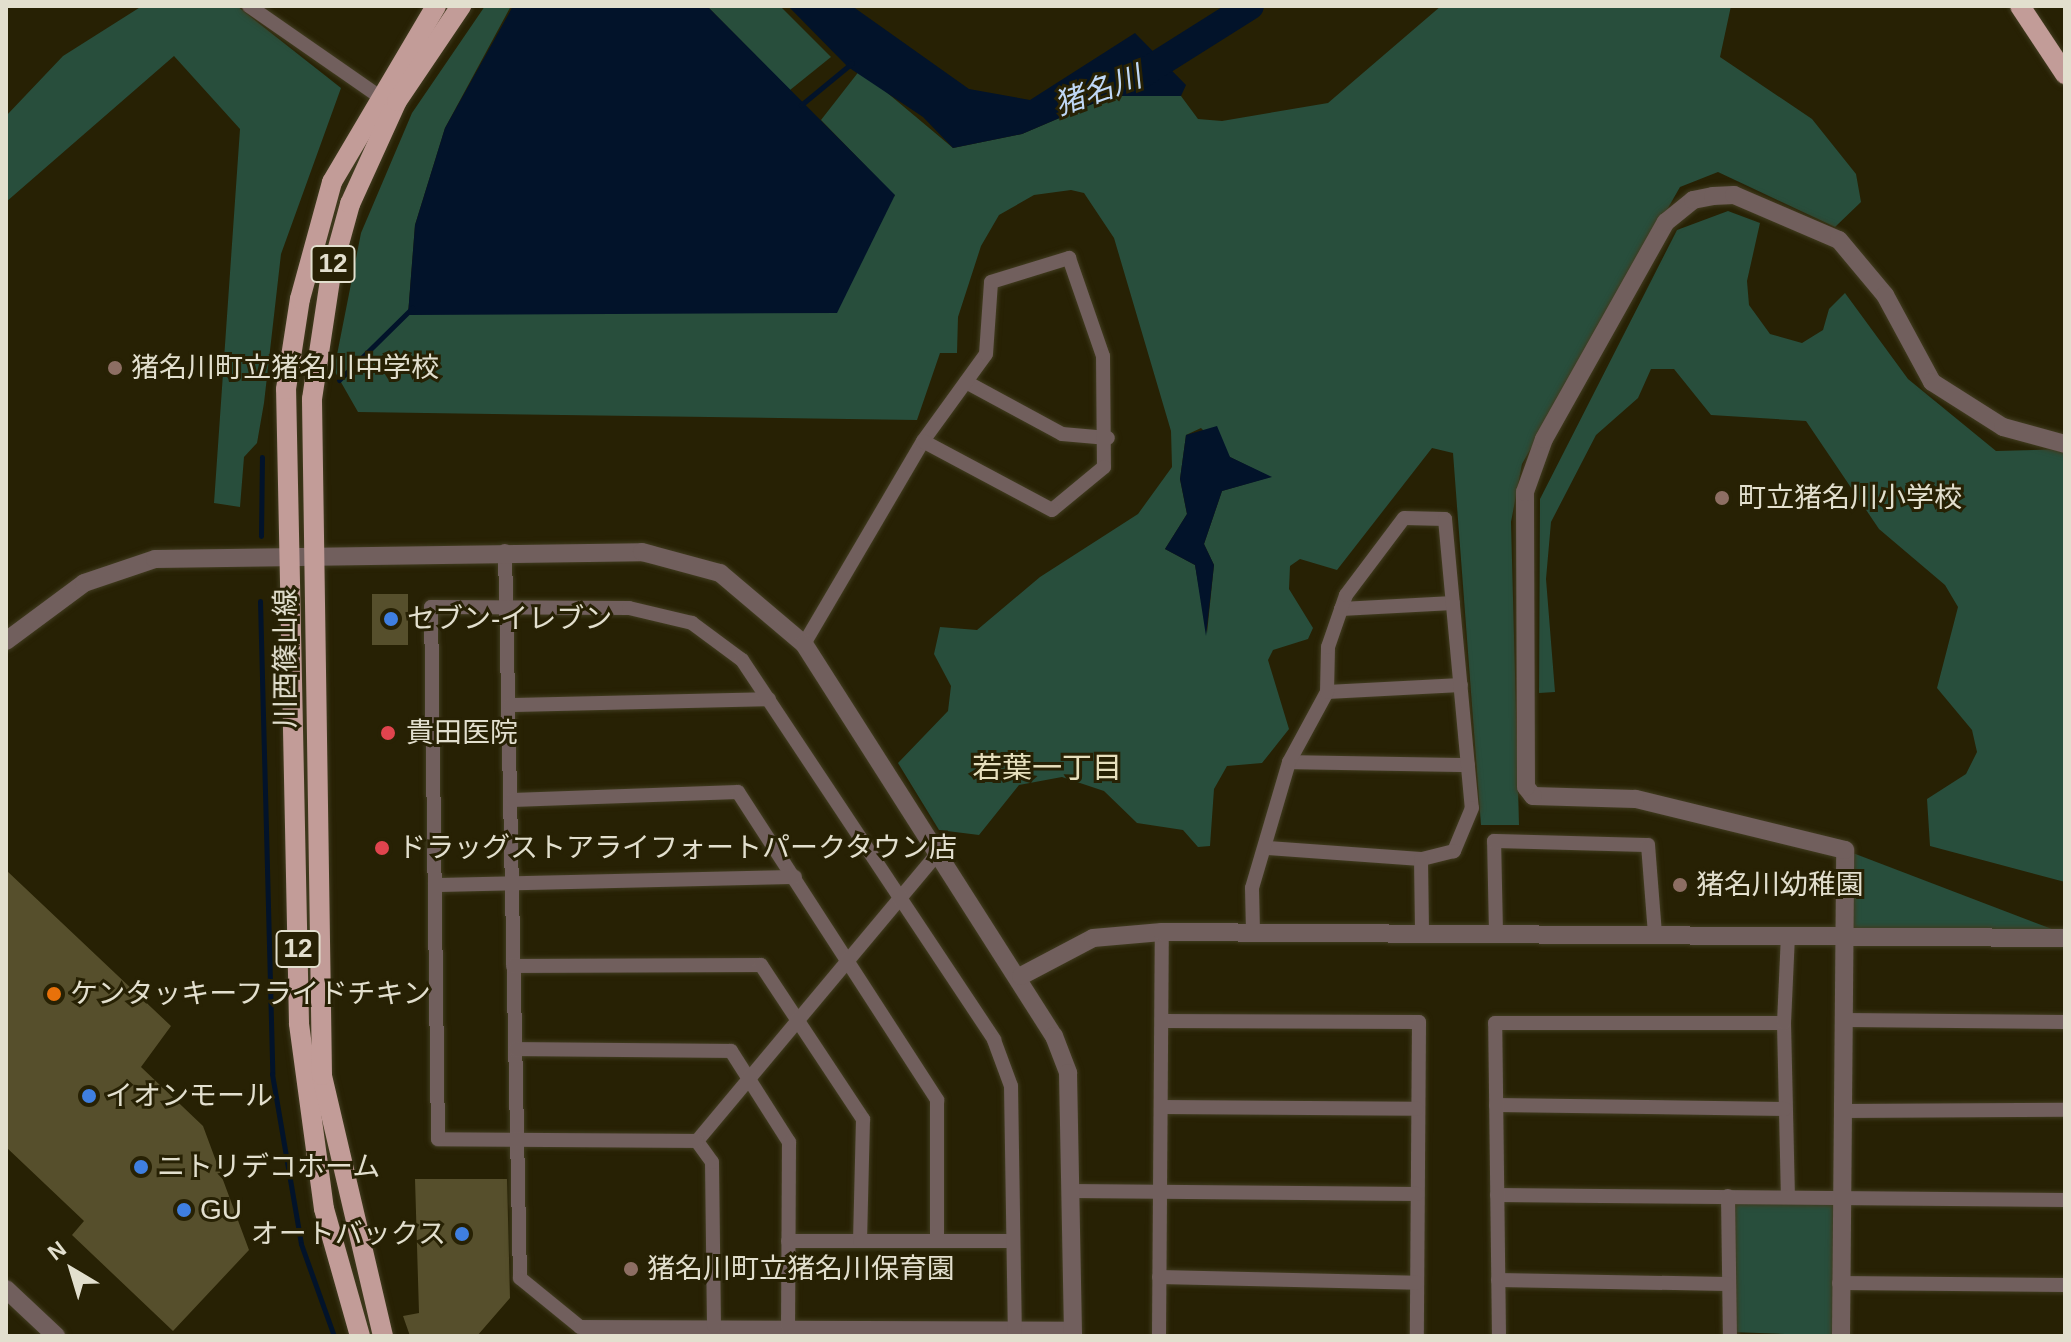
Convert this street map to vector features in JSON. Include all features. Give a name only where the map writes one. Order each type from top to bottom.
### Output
[{"type":"main road","name":"川西篠山線","points":[[360,1336],[324,1209],[303,1069],[286,389],[300,299],[332,182],[377,95],[436,6]]},
{"type":"main road","name":"川西篠山線","points":[[383,1336],[322,1075],[312,399],[331,273],[350,204],[397,101],[461,6]]},
{"type":"main road","points":[[2020,6],[2065,74]]},
{"type":"street","points":[[249,6],[377,95]]},
{"type":"street","points":[[1841,1336],[1839,1283],[1846,1195],[1843,1111],[1845,850],[1635,799],[1533,796],[1526,787],[1521,519],[1544,439],[1666,222],[1693,200],[1734,195],[1839,240],[1872,277],[1919,364],[1945,393],[2015,433],[2065,444]]},
{"type":"street","points":[[804,644],[923,441],[986,354],[991,282],[1069,258],[1103,356],[1108,438],[1104,467],[1052,510],[923,441]]},
{"type":"street","points":[[966,382],[1062,434],[1108,438]]},
{"type":"street","points":[[1253,932],[1252,888],[1268,848],[1289,762],[1327,692],[1328,647],[1341,609],[1404,518],[1445,519],[1472,808],[1454,851],[1421,859],[1268,848]]},
{"type":"street","points":[[6,641],[84,583],[155,559],[313,552],[505,551],[642,552],[720,573],[804,644],[1021,976],[1068,1073],[1072,1332],[913,1334],[714,1326],[580,1327],[520,1278],[514,1140],[515,884],[505,551]]},
{"type":"street","points":[[1341,609],[1453,603]]},
{"type":"street","points":[[697,1141],[438,1139],[431,607],[629,608],[692,623],[742,660],[994,1040],[1011,1086],[1015,1333]]},
{"type":"street","points":[[1327,692],[1461,685]]},
{"type":"street","points":[[510,705],[769,699]]},
{"type":"street","points":[[1289,762],[1468,765]]},
{"type":"street","points":[[512,800],[738,792],[937,1100],[937,1241]]},
{"type":"street","points":[[1496,933],[1494,841],[1648,845],[1655,934]]},
{"type":"street","points":[[697,1141],[938,853]]},
{"type":"street","points":[[1421,859],[1422,933]]},
{"type":"street","points":[[435,885],[795,877]]},
{"type":"street","points":[[1021,976],[1093,938],[1162,932],[2065,938]]},
{"type":"street","points":[[1159,1336],[1162,932]]},
{"type":"street","points":[[1788,936],[1784,1023],[1788,1196]]},
{"type":"street","points":[[513,966],[761,965],[800,1018],[863,1119],[860,1241]]},
{"type":"street","points":[[1846,1020],[2065,1022]]},
{"type":"street","points":[[1162,1021],[1419,1022],[1417,1336]]},
{"type":"street","points":[[1499,1336],[1495,1023],[1784,1023]]},
{"type":"street","points":[[515,1049],[731,1051],[751,1073],[789,1142],[788,1328]]},
{"type":"street","points":[[1496,1105],[1785,1109]]},
{"type":"street","points":[[1161,1107],[1417,1109]]},
{"type":"street","points":[[1843,1111],[2065,1110]]},
{"type":"street","points":[[697,1141],[712,1162],[714,1326]]},
{"type":"street","points":[[1071,1191],[1417,1194]]},
{"type":"street","points":[[1497,1195],[1846,1195],[2065,1200]]},
{"type":"street","points":[[1728,1196],[1730,1336]]},
{"type":"street","points":[[788,1241],[1012,1241]]},
{"type":"street","points":[[1159,1277],[1417,1283]]},
{"type":"street","points":[[1498,1280],[1727,1284]]},
{"type":"street","points":[[1839,1283],[2065,1285]]},
{"type":"street","points":[[6,1289],[56,1336]]},
{"type":"green space","points":[[142,6],[237,6],[341,88],[281,254],[264,403],[257,443],[244,457],[240,507],[214,503],[240,129],[174,56],[6,202],[6,116],[63,56]]},
{"type":"green space","points":[[485,6],[511,6],[445,128],[415,225],[408,315],[895,196],[821,120],[860,70],[953,148],[1022,134],[1111,96],[1181,96],[1198,119],[1222,121],[1328,103],[1441,6],[1731,6],[1720,57],[1812,119],[1856,174],[1861,202],[1835,227],[1718,172],[1680,187],[1522,464],[1511,522],[1519,825],[1481,825],[1453,453],[1432,448],[1337,570],[1300,559],[1290,566],[1289,589],[1313,628],[1308,639],[1273,650],[1268,660],[1289,729],[1262,763],[1227,766],[1214,789],[1210,846],[1198,847],[1183,830],[1137,823],[1104,791],[1062,777],[1019,785],[979,835],[939,830],[898,763],[948,711],[951,686],[934,654],[940,627],[977,630],[1040,577],[1138,514],[1172,467],[1171,431],[1114,238],[1084,193],[1071,190],[1034,195],[999,215],[981,246],[958,317],[957,353],[940,353],[917,420],[358,412],[334,370],[361,233],[412,113]],"holes":[[[1201,428],[1230,457],[1270,477],[1222,491],[1204,544],[1214,565],[1207,633],[1195,565],[1165,549],[1187,514],[1180,479],[1186,435]]]},
{"type":"green space","points":[[707,6],[780,6],[831,57],[790,90]]},
{"type":"green space","points":[[1728,211],[1760,223],[1747,281],[1749,305],[1770,334],[1802,343],[1823,330],[1829,309],[1845,293],[1908,379],[1996,451],[2065,449],[2065,882],[1930,846],[1927,799],[1966,774],[1977,752],[1972,730],[1937,688],[1958,607],[1945,585],[1879,529],[1806,421],[1711,415],[1674,369],[1651,369],[1638,398],[1596,435],[1551,522],[1546,579],[1555,692],[1539,693],[1540,499],[1677,230]]},
{"type":"green space","points":[[1845,850],[2065,934],[1846,937]]},
{"type":"green space","points":[[1728,1191],[1846,1195],[1841,1336],[1723,1332]]},
{"type":"water","points":[[513,6],[707,6],[895,195],[837,313],[408,315],[415,225],[445,128]]},
{"type":"water","points":[[788,6],[852,6],[969,89],[1030,100],[1135,33],[1186,85],[1181,96],[1111,96],[1022,134],[953,148],[923,117],[848,67]]},
{"type":"water","points":[[1217,426],[1230,457],[1272,477],[1222,491],[1204,544],[1214,565],[1206,636],[1195,565],[1165,549],[1187,514],[1180,479],[1186,435]]},
{"type":"building","name":"セブン-イレブン","points":[[372,594],[408,594],[408,645],[372,645]]},
{"type":"building","name":"イオンモール","points":[[6,870],[171,1026],[141,1067],[203,1126],[249,1250],[173,1331],[72,1235],[84,1221],[6,1147]]},
{"type":"building","name":"オートバックス","points":[[415,1179],[507,1179],[510,1298],[477,1336],[410,1336],[403,1316],[419,1313]]},
{"type":"waterway","name":"猪名川","points":[[1134,79],[1250,6]]},
{"type":"waterway","points":[[801,105],[852,63]]},
{"type":"waterway","points":[[339,380],[412,308]]},
{"type":"waterway","points":[[261,536],[262,457]]},
{"type":"waterway","points":[[260,601],[272,1074],[301,1244],[334,1336]]},
{"type":"place","name":"猪名川町立猪名川中学校","points":[[115,368]]},
{"type":"place","name":"町立猪名川小学校","points":[[1722,498]]},
{"type":"place","name":"セブン-イレブン","points":[[391,619]]},
{"type":"place","name":"貴田医院","points":[[388,733]]},
{"type":"place","name":"ドラッグストアライフォートパークタウン店","points":[[382,848]]},
{"type":"place","name":"猪名川幼稚園","points":[[1680,885]]},
{"type":"place","name":"ケンタッキーフライドチキン","points":[[54,994]]},
{"type":"place","name":"イオンモール","points":[[89,1096]]},
{"type":"place","name":"ニトリデコホーム","points":[[141,1167]]},
{"type":"place","name":"GU","points":[[184,1210]]},
{"type":"place","name":"オートバックス","points":[[462,1234]]},
{"type":"place","name":"猪名川町立猪名川保育園","points":[[631,1269]]},
{"type":"district","name":"若葉一丁目","points":[[1047,768]]}]
